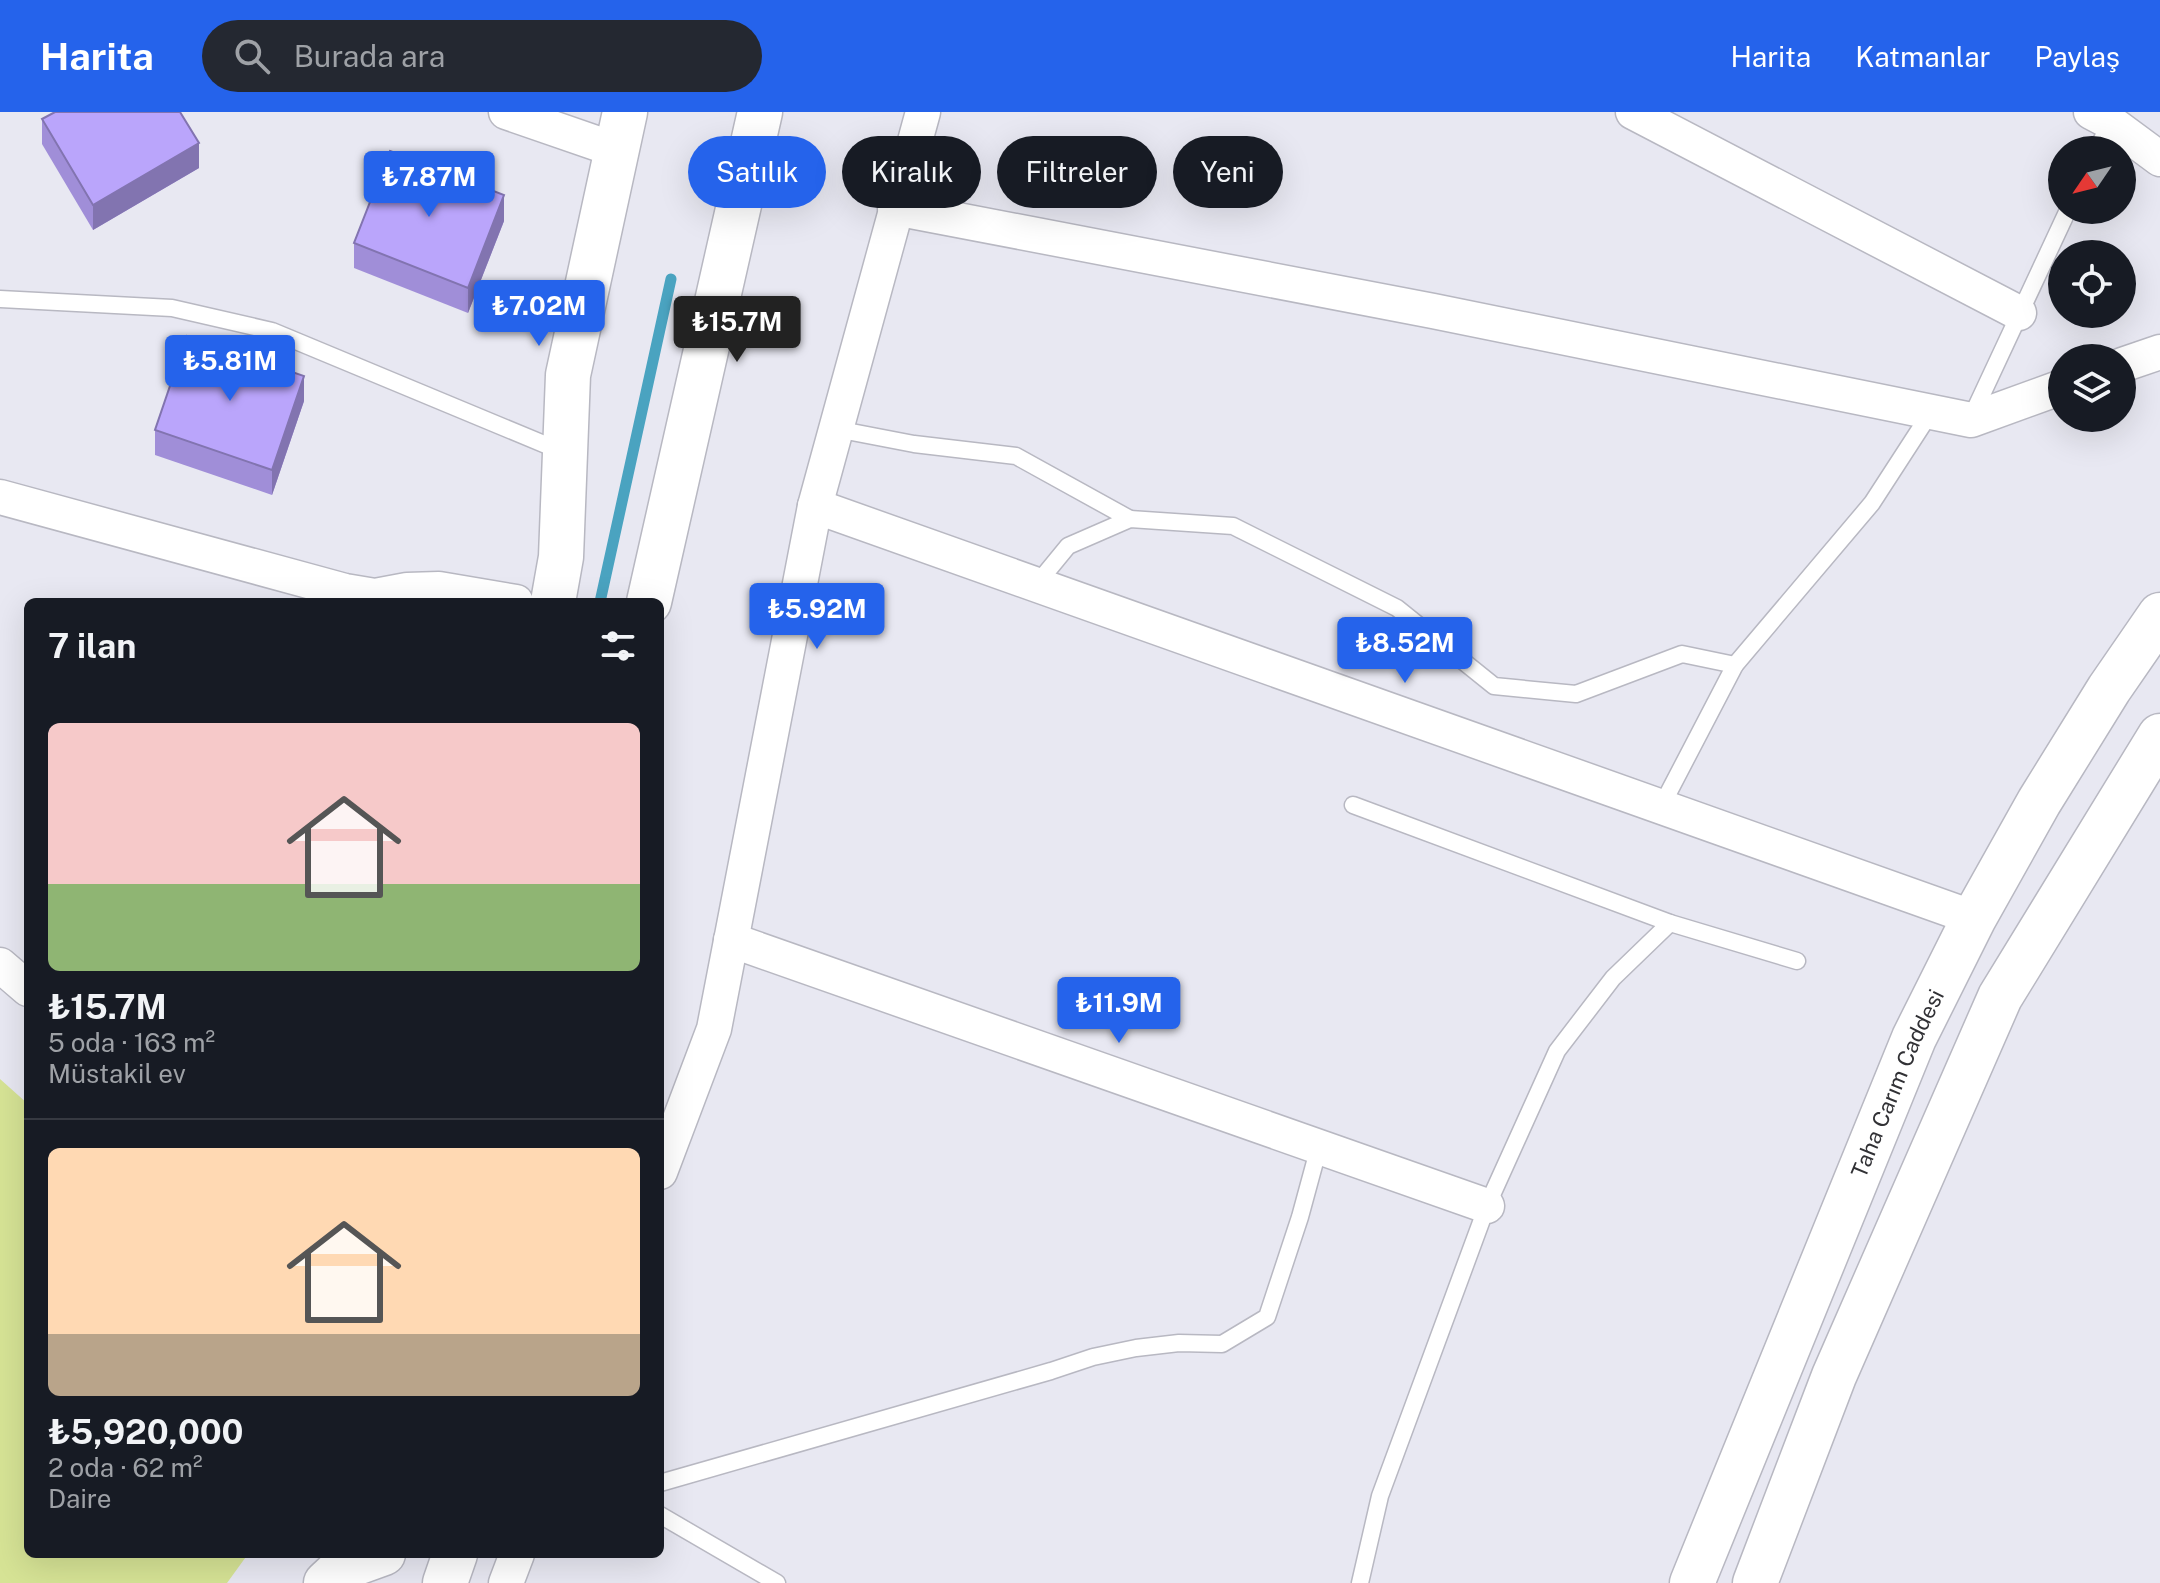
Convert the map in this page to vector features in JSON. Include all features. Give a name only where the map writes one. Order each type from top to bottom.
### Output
[{"type":"main road","points":[[650,598],[760,112]]},
{"type":"main road","points":[[554,598],[561,557],[568,375],[621,131]]},
{"type":"main road","name":"Taha Carım Caddesi","points":[[1692,1583],[1914,1038],[1974,918],[2039,802],[2109,689],[2160,615]]},
{"type":"main road","points":[[1755,1583],[1834,1376],[2000,997],[2160,736]]},
{"type":"main road","points":[[445,1583],[454,1558]]},
{"type":"street","points":[[506,112],[621,131]]},
{"type":"street","points":[[916,136],[923,112]]},
{"type":"street","points":[[1633,112],[2019,313]]},
{"type":"street","points":[[2099,128],[2160,159]]},
{"type":"street","points":[[664,1161],[714,1029],[815,506],[895,208],[1449,314],[1971,420],[2048,392]]},
{"type":"street","points":[[2136,360],[2160,352]]},
{"type":"street","points":[[0,497],[345,591],[375,596],[407,590],[439,589],[492,598]]},
{"type":"street","points":[[815,506],[1974,918]]},
{"type":"street","points":[[731,940],[1487,1206]]},
{"type":"street","points":[[0,965],[24,986]]},
{"type":"street","points":[[337,1569],[371,1558]]},
{"type":"street","points":[[506,1583],[515,1558]]},
{"type":"lane","points":[[1971,420],[2061,224]]},
{"type":"lane","points":[[0,299],[172,308],[272,331],[564,452]]},
{"type":"lane","points":[[1661,807],[1735,665],[1872,503],[1931,412]]},
{"type":"lane","points":[[836,429],[914,444],[1016,456],[1130,519],[1233,526],[1397,608],[1494,686],[1576,694],[1682,654],[1735,665]]},
{"type":"lane","points":[[1036,585],[1068,546],[1130,519]]},
{"type":"lane","points":[[1353,805],[1670,923],[1797,961]]},
{"type":"lane","points":[[1360,1583],[1380,1496],[1487,1206],[1557,1051],[1613,978],[1670,923]]},
{"type":"lane","points":[[664,1482],[1093,1357],[1179,1343],[1222,1344],[1267,1317],[1319,1147]]},
{"type":"lane","points":[[664,1517],[777,1583]]},
{"type":"green space","points":[[0,1079],[24,1100],[24,1558],[245,1558],[227,1583],[0,1583]]},
{"type":"building","points":[[55,112],[180,112],[199,143],[93,205],[42,119]]},
{"type":"building","points":[[390,151],[504,195],[468,288],[354,243]]},
{"type":"building","points":[[187,336],[304,376],[272,470],[155,430]]},
{"type":"waterway","points":[[601,598],[671,279]]}]
